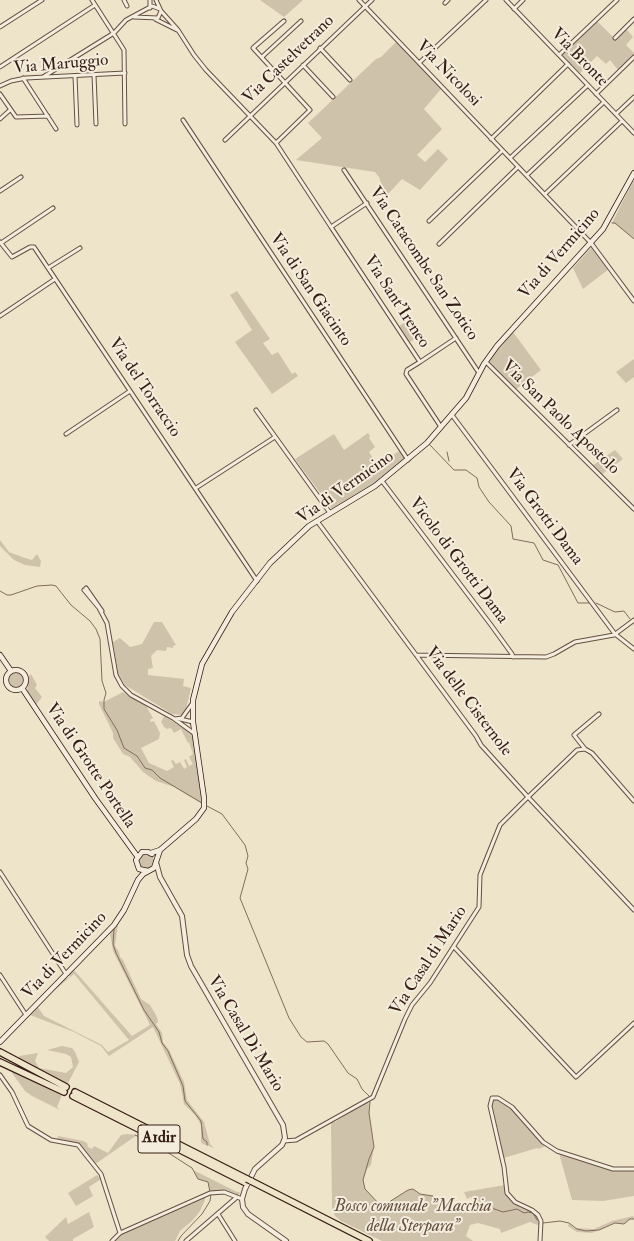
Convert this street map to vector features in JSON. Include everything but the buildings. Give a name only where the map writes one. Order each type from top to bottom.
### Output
[{"type":"highway","points":[[0,1052],[65,1090],[0,1062]]},
{"type":"highway","name":"A1dir","points":[[74,1094],[361,1241]]},
{"type":"highway","name":"A1dir","points":[[248,1182],[369,1241]]},
{"type":"main road","name":"Via di Vermicino","points":[[151,853],[160,850],[198,817],[204,806],[195,734],[193,703],[198,674],[209,650],[232,612],[273,560],[317,521],[382,481],[425,446],[468,395],[479,373],[499,344],[591,243],[607,223],[632,180],[634,173]]},
{"type":"main road","points":[[0,655],[11,671]]},
{"type":"main road","points":[[18,670],[24,675],[26,683],[22,688],[14,691],[7,686],[5,678],[11,671],[18,670]]},
{"type":"main road","name":"Via di Grotte Portella","points":[[22,688],[96,801],[137,856]]},
{"type":"main road","points":[[137,866],[142,871],[148,871],[154,868],[160,850]]},
{"type":"main road","points":[[138,880],[137,856],[142,852],[151,853],[155,857],[156,862]]},
{"type":"main road","name":"Via di Vermicino","points":[[0,1042],[116,923],[138,880],[148,871]]},
{"type":"street","points":[[0,27],[42,0]]},
{"type":"street","points":[[92,0],[124,50],[125,124]]},
{"type":"street","points":[[124,0],[127,6]]},
{"type":"street","points":[[150,0],[149,15],[180,32]]},
{"type":"street","name":"Via Sant'Ireneo","points":[[156,0],[160,10],[180,32],[194,55],[276,143],[287,158],[420,362],[407,370],[406,374],[441,426]]},
{"type":"street","name":"Via Nicolosi","points":[[359,0],[591,243],[634,301]]},
{"type":"street","name":"Via Castelvetrano","points":[[225,140],[372,0]]},
{"type":"street","points":[[445,3],[448,0]]},
{"type":"street","points":[[419,63],[486,0]]},
{"type":"street","name":"Via Bronte","points":[[506,0],[634,133]]},
{"type":"street","points":[[514,9],[523,0]]},
{"type":"street","points":[[559,55],[617,0]]},
{"type":"street","points":[[0,67],[95,5]]},
{"type":"street","points":[[43,77],[114,33],[124,21],[132,17],[155,6],[160,10],[160,16],[154,19],[132,17]]},
{"type":"street","points":[[615,38],[634,19]]},
{"type":"street","points":[[276,143],[310,110],[253,48],[284,21]]},
{"type":"street","points":[[262,57],[301,21]]},
{"type":"street","points":[[320,48],[350,80]]},
{"type":"street","points":[[596,94],[634,57]]},
{"type":"street","points":[[491,139],[568,64]]},
{"type":"street","points":[[303,65],[333,97]]},
{"type":"street","name":"Via Maruggio","points":[[0,86],[23,78],[125,73]]},
{"type":"street","points":[[94,75],[96,124]]},
{"type":"street","points":[[75,76],[77,125]]},
{"type":"street","points":[[23,78],[56,129]]},
{"type":"street","points":[[510,158],[588,85]]},
{"type":"street","points":[[0,94],[16,117],[48,116]]},
{"type":"street","points":[[616,114],[634,97]]},
{"type":"street","points":[[527,175],[604,102]]},
{"type":"street","points":[[0,119],[10,110]]},
{"type":"street","name":"Via di San Giacinto","points":[[183,120],[408,460]]},
{"type":"street","points":[[545,194],[622,120]]},
{"type":"street","points":[[429,221],[502,151]]},
{"type":"street","points":[[439,244],[518,166]]},
{"type":"street","name":"Via Catacombe San Zotico","points":[[344,170],[479,373]]},
{"type":"street","points":[[0,191],[21,177]]},
{"type":"street","points":[[331,227],[367,203]]},
{"type":"street","points":[[0,243],[53,208]]},
{"type":"street","name":"Via del Torraccio","points":[[0,243],[12,258],[33,247],[56,278],[257,581]]},
{"type":"street","points":[[48,268],[80,248]]},
{"type":"street","points":[[0,316],[56,278]]},
{"type":"street","points":[[420,362],[456,338]]},
{"type":"street","name":"Via San Paolo Apostolo","points":[[486,362],[634,509]]},
{"type":"street","points":[[66,434],[130,391]]},
{"type":"street","points":[[256,410],[330,513]]},
{"type":"street","points":[[569,445],[617,410]]},
{"type":"street","name":"Via Grotti Dama","points":[[452,415],[615,634],[634,649]]},
{"type":"street","points":[[196,488],[275,437]]},
{"type":"street","name":"Vicolo di Grotti Dama","points":[[382,481],[491,625],[513,657]]},
{"type":"street","name":"Via delle Cisternole","points":[[317,521],[476,736],[481,745],[634,910]]},
{"type":"street","points":[[85,589],[100,606],[104,616],[108,627],[116,675],[120,683],[131,695],[173,718],[195,734]]},
{"type":"street","points":[[416,655],[546,657],[574,642],[615,634],[634,620]]},
{"type":"street","points":[[179,719],[185,715],[193,703]]},
{"type":"street","points":[[599,714],[574,735],[585,749],[592,753],[634,801]]},
{"type":"street","points":[[173,718],[194,722]]},
{"type":"street","points":[[183,725],[194,722]]},
{"type":"street","points":[[528,797],[578,750],[585,749]]},
{"type":"street","name":"Via Casal di Mario","points":[[284,1141],[297,1140],[373,1097],[412,1005],[454,947],[479,908],[480,875],[500,825],[528,797]]},
{"type":"street","name":"Via Casal Di Mario","points":[[156,862],[160,877],[183,918],[190,964],[281,1120],[284,1130],[284,1141]]},
{"type":"street","points":[[148,871],[155,872],[160,877]]},
{"type":"street","points":[[0,872],[66,974]]},
{"type":"street","points":[[454,947],[576,1077],[634,1022]]},
{"type":"street","points":[[0,975],[26,1015]]},
{"type":"street","points":[[0,1075],[12,1092],[28,1126],[52,1141],[78,1145],[101,1174],[120,1233]]},
{"type":"street","points":[[540,1241],[541,1223],[539,1216],[532,1210],[515,1202],[507,1193],[504,1167],[490,1100],[493,1098],[498,1098],[506,1103],[518,1113],[543,1142],[561,1153],[613,1169],[634,1169]]},
{"type":"street","points":[[186,1241],[240,1198],[255,1169],[280,1148],[284,1141]]},
{"type":"street","points":[[112,1241],[120,1233],[210,1193],[223,1192],[240,1198]]},
{"type":"street","points":[[240,1198],[243,1207],[248,1214],[286,1241]]},
{"type":"street","points":[[218,1214],[235,1241]]},
{"type":"green space","points":[[260,0],[303,0],[284,17]]},
{"type":"green space","points":[[597,21],[613,37],[624,26],[633,37],[626,45],[634,53],[634,55],[618,70],[610,60],[606,64],[597,56],[580,73],[561,56]]},
{"type":"green space","points":[[396,42],[441,89],[424,109],[442,129],[417,155],[425,162],[438,149],[448,159],[420,190],[402,179],[387,195],[384,192],[379,177],[375,172],[296,160],[322,138],[308,123]]},
{"type":"green space","points":[[634,181],[634,239],[612,223]]},
{"type":"green space","points":[[592,247],[609,269],[583,289],[573,268]]},
{"type":"green space","points":[[237,291],[270,339],[263,343],[272,355],[278,352],[292,374],[295,372],[298,376],[272,394],[235,342],[252,330],[230,295]]},
{"type":"green space","points":[[409,320],[420,336],[410,342],[399,326]]},
{"type":"green space","points":[[513,332],[541,370],[515,390],[492,368],[489,359]]},
{"type":"green space","points":[[634,359],[634,377],[626,383],[616,372]]},
{"type":"green space","points":[[368,433],[370,436],[369,438],[375,447],[369,452],[377,465],[401,450],[406,459],[376,484],[332,509],[295,459],[334,434],[344,450]]},
{"type":"green space","points":[[615,450],[623,459],[601,475],[592,466]]},
{"type":"green space","points":[[0,540],[9,552],[22,557],[32,560],[37,554],[41,561],[40,567],[25,565],[14,560],[0,546]]},
{"type":"green space","points":[[154,622],[162,622],[176,645],[173,646],[173,648],[167,647],[166,651],[157,650],[151,656],[153,668],[148,669],[148,675],[184,679],[183,686],[191,688],[186,709],[182,715],[172,714],[125,685],[118,673],[113,642],[120,638],[130,647],[142,644]]},
{"type":"green space","points":[[15,672],[21,674],[23,680],[21,686],[15,688],[9,686],[7,680],[9,674]]},
{"type":"green space","points":[[31,674],[37,685],[35,688],[42,697],[36,705],[27,691],[29,676]]},
{"type":"green space","points":[[123,692],[146,706],[153,718],[150,720],[151,722],[154,721],[160,733],[159,739],[141,748],[149,763],[167,771],[174,767],[171,761],[173,760],[176,764],[180,762],[184,769],[187,767],[184,760],[186,759],[189,766],[193,764],[189,757],[193,754],[189,742],[188,743],[181,729],[174,733],[171,728],[167,729],[164,727],[161,722],[164,716],[190,732],[193,738],[201,783],[202,804],[174,787],[156,781],[143,772],[130,757],[123,754],[113,738],[113,733],[99,704],[99,701],[104,702]]},
{"type":"green space","points":[[146,853],[153,858],[154,861],[149,868],[146,869],[139,864],[138,861],[143,854]]},
{"type":"green space","points":[[118,924],[115,946],[141,999],[150,1005],[157,1017],[158,1022],[156,1024],[162,1033],[163,1042],[169,1050],[184,1082],[187,1100],[204,1122],[210,1144],[214,1148],[201,1143],[201,1125],[195,1115],[184,1104],[180,1084],[153,1027],[109,1056],[101,1046],[74,1032],[30,1015],[37,1006],[44,1016],[102,1045],[108,1052],[129,1040],[74,974],[39,1003],[65,978],[70,977],[68,974],[73,969],[132,1036],[150,1025],[113,951],[110,933]]},
{"type":"green space","points":[[62,1046],[72,1048],[79,1062],[67,1085],[19,1059],[19,1056],[38,1053],[35,1061],[39,1068],[66,1073],[73,1067],[71,1057],[66,1054],[47,1050]]},
{"type":"green space","points":[[13,1071],[62,1095],[57,1107],[60,1110],[25,1091],[12,1073]]},
{"type":"green space","points":[[493,1099],[498,1100],[514,1109],[546,1146],[504,1158],[492,1103]]},
{"type":"green space","name":"Bosco comunale \"Macchia della Sterpara\"","points":[[367,1101],[370,1105],[369,1113],[374,1147],[371,1165],[367,1169],[363,1180],[365,1189],[380,1205],[386,1204],[408,1190],[413,1189],[420,1194],[433,1196],[441,1208],[457,1210],[474,1203],[471,1197],[467,1199],[464,1192],[505,1185],[507,1196],[518,1205],[535,1213],[540,1219],[540,1226],[530,1222],[501,1233],[500,1229],[478,1223],[470,1225],[466,1236],[473,1241],[382,1241],[341,1221],[335,1216],[332,1208],[331,1122],[335,1122]]},
{"type":"green space","points":[[121,1135],[137,1135],[94,1165],[79,1144],[57,1140],[58,1136],[83,1141],[92,1149],[94,1146],[108,1153]]},
{"type":"green space","points":[[559,1153],[611,1170],[634,1170],[634,1196],[603,1201],[572,1200]]},
{"type":"green space","points":[[193,1170],[241,1193],[237,1195],[221,1190],[210,1192],[208,1182],[198,1179]]},
{"type":"green space","points":[[97,1175],[101,1179],[89,1187],[93,1196],[76,1206],[68,1193]]},
{"type":"green space","points":[[205,1196],[205,1200],[200,1211],[192,1221],[180,1231],[175,1241],[114,1241],[122,1234]]},
{"type":"green space","points":[[89,1212],[94,1227],[73,1239],[73,1241],[49,1241],[45,1237],[66,1217],[68,1224]]},
{"type":"green space","points":[[633,1216],[634,1219],[630,1219],[624,1224],[615,1223],[592,1233],[577,1232],[568,1226],[569,1223],[574,1228],[594,1229],[612,1221]]},
{"type":"waterway","points":[[612,223],[615,223],[634,239]]},
{"type":"waterway","points":[[430,445],[454,470],[466,470],[477,478],[479,487],[489,502],[511,526],[513,539],[534,543],[543,560],[558,565],[578,603],[589,603]]},
{"type":"waterway","points":[[447,452],[449,461]]},
{"type":"waterway","points":[[0,591],[7,595],[11,595],[37,586],[56,586],[71,605],[90,621],[96,629],[100,639],[102,681],[106,693],[104,709],[117,730],[124,748],[137,756],[145,768],[152,770],[160,778],[202,803]]},
{"type":"waterway","points":[[596,603],[615,612],[624,611],[630,619]]},
{"type":"waterway","points":[[207,806],[222,814],[245,845],[248,856],[246,863],[248,869],[240,898],[289,1018],[301,1037],[307,1042],[324,1041],[328,1044],[348,1073],[357,1079],[362,1089],[369,1096]]},
{"type":"waterway","points":[[114,929],[113,944],[116,953],[144,1010],[159,1032],[162,1043],[168,1051],[183,1086],[185,1101],[201,1121],[203,1139],[207,1142],[207,1145]]},
{"type":"waterway","points":[[370,1102],[369,1113],[374,1147],[363,1180],[365,1189],[380,1205],[386,1204],[408,1190],[413,1189],[420,1194],[433,1196],[441,1208],[457,1210],[472,1203],[503,1212],[517,1209],[524,1213],[533,1213],[537,1220]]},
{"type":"waterway","points":[[135,1135],[153,1143],[192,1168],[198,1179],[208,1182],[210,1192]]},
{"type":"waterway","points":[[178,1241],[202,1214],[210,1201],[211,1194]]},
{"type":"waterway","points":[[543,1223],[560,1221],[569,1223],[577,1229],[586,1231],[599,1230],[615,1223],[624,1224],[630,1219],[634,1219]]}]
